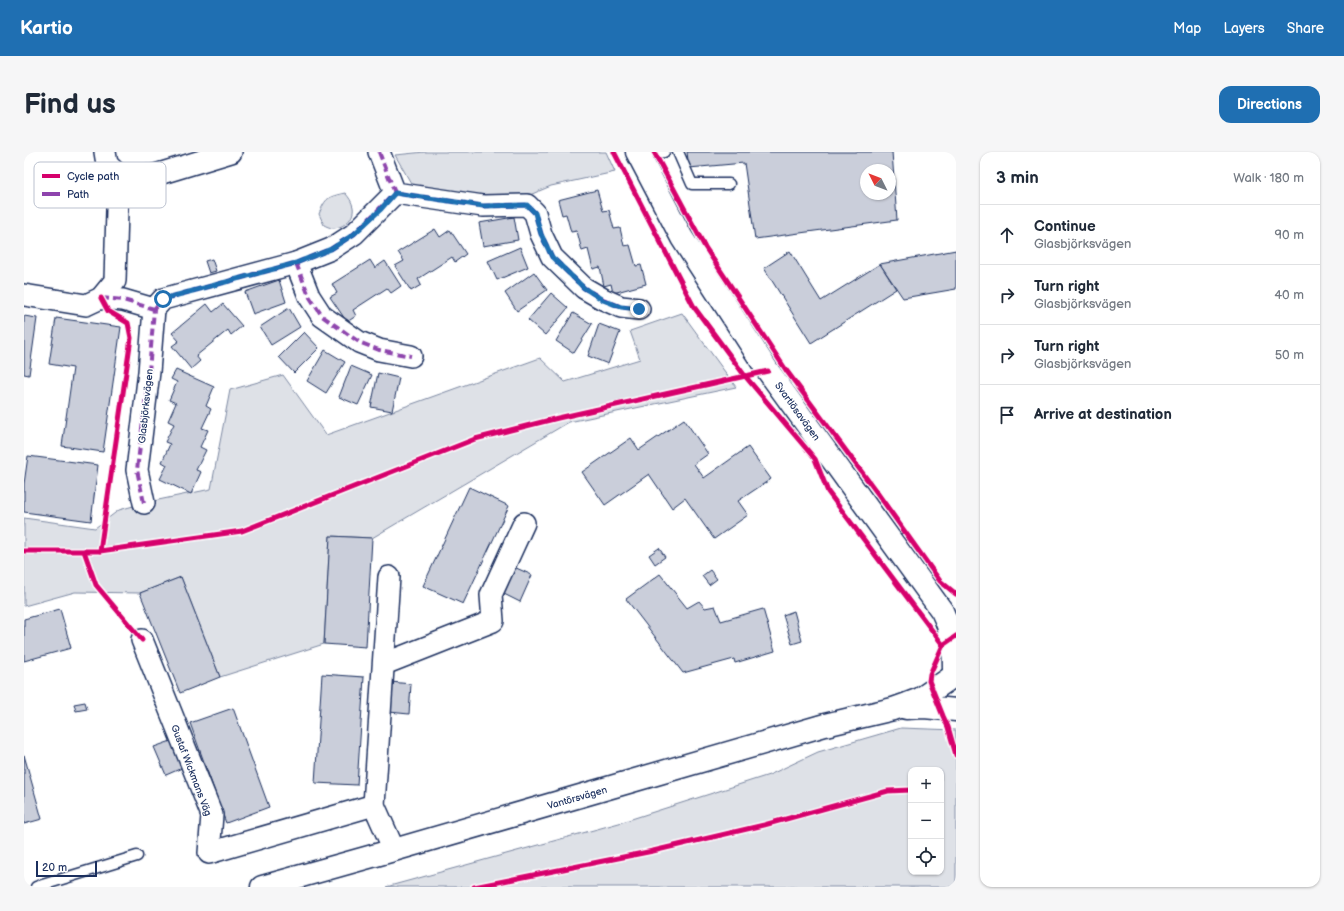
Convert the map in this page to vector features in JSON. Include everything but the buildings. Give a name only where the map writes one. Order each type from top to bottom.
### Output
[{"type":"street","points":[[105,152],[107,162]]},
{"type":"street","points":[[166,172],[231,152]]},
{"type":"street","points":[[379,152],[395,193]]},
{"type":"street","name":"Svartlösavägen","points":[[638,153],[682,238],[768,371],[934,600],[945,618],[954,649],[955,677]]},
{"type":"street","points":[[101,298],[123,300],[154,309],[163,299],[296,263],[331,249],[354,234],[380,210],[395,193]]},
{"type":"street","points":[[395,193],[483,206],[527,205],[535,213],[541,234],[552,257],[584,288],[603,300],[621,307],[639,309]]},
{"type":"street","points":[[24,295],[86,305],[101,298],[115,281],[117,208]]},
{"type":"street","points":[[296,263],[309,296],[322,316],[359,342],[379,350],[411,356]]},
{"type":"street","name":"Glasbjörksvägen","points":[[144,503],[137,470],[149,372],[154,309]]},
{"type":"street","points":[[384,664],[492,621],[491,595],[524,523]]},
{"type":"street","points":[[389,577],[374,805],[394,850]]},
{"type":"street","name":"Svartlösavägen","points":[[934,600],[956,622]]},
{"type":"street","name":"Gustaf Wickmans Väg","points":[[142,640],[212,815],[209,853],[374,805]]},
{"type":"street","name":"Vantörsvägen","points":[[262,887],[825,725],[893,709],[920,699],[955,677]]},
{"type":"street","name":"Vantörsvägen","points":[[893,709],[924,706],[956,710]]},
{"type":"lane","points":[[638,153],[664,152]]},
{"type":"lane","points":[[678,152],[692,184],[729,184]]},
{"type":"lane","points":[[36,887],[137,856]]},
{"type":"shaded area","points":[[425,152],[606,152],[615,172],[551,186],[518,200],[412,185],[395,155]]},
{"type":"shaded area","points":[[345,193],[353,207],[352,215],[348,222],[337,228],[324,225],[319,214],[324,204],[331,197]]},
{"type":"shaded area","points":[[682,313],[736,387],[569,422],[372,538],[330,536],[324,644],[220,677],[181,577],[140,593],[75,592],[24,606],[24,518],[95,528],[119,510],[144,503],[211,489],[230,390],[283,375],[326,435],[540,358],[565,382],[640,359],[630,331]]},
{"type":"shaded area","points":[[901,728],[956,730],[956,887],[386,887],[619,823],[769,775],[818,752]]},
{"type":"marked path","points":[[379,152],[395,193],[483,206],[527,205],[535,213],[541,234],[552,257],[584,288],[621,307],[639,309]]},
{"type":"marked path","points":[[144,503],[137,470],[149,372],[154,309],[163,299],[296,263],[331,249],[354,234],[395,193]]},
{"type":"marked path","points":[[296,263],[309,296],[322,316],[359,342],[379,350],[411,356]]},
{"type":"marked path","points":[[101,298],[123,300],[154,309]]},
{"type":"cycle path","points":[[614,152],[694,307],[745,376],[815,459],[828,492],[943,645]]},
{"type":"cycle path","points":[[654,152],[705,247],[786,370],[878,494],[940,581],[956,594]]},
{"type":"cycle path","points":[[100,551],[131,338],[128,323],[108,311],[101,298]]},
{"type":"cycle path","points":[[24,551],[100,551],[242,531],[475,439],[558,418],[768,371]]},
{"type":"cycle path","points":[[84,551],[96,585],[142,640]]},
{"type":"cycle path","points":[[956,636],[943,645],[930,674],[929,681],[948,727],[956,755]]},
{"type":"cycle path","points":[[474,887],[653,851],[764,825],[888,791],[908,790]]},
{"type":"route","points":[[163,299],[296,263],[331,249],[354,234],[380,210],[395,193],[483,206],[527,205],[535,213],[541,234],[552,257],[584,288],[603,300],[621,307],[639,309]]}]
